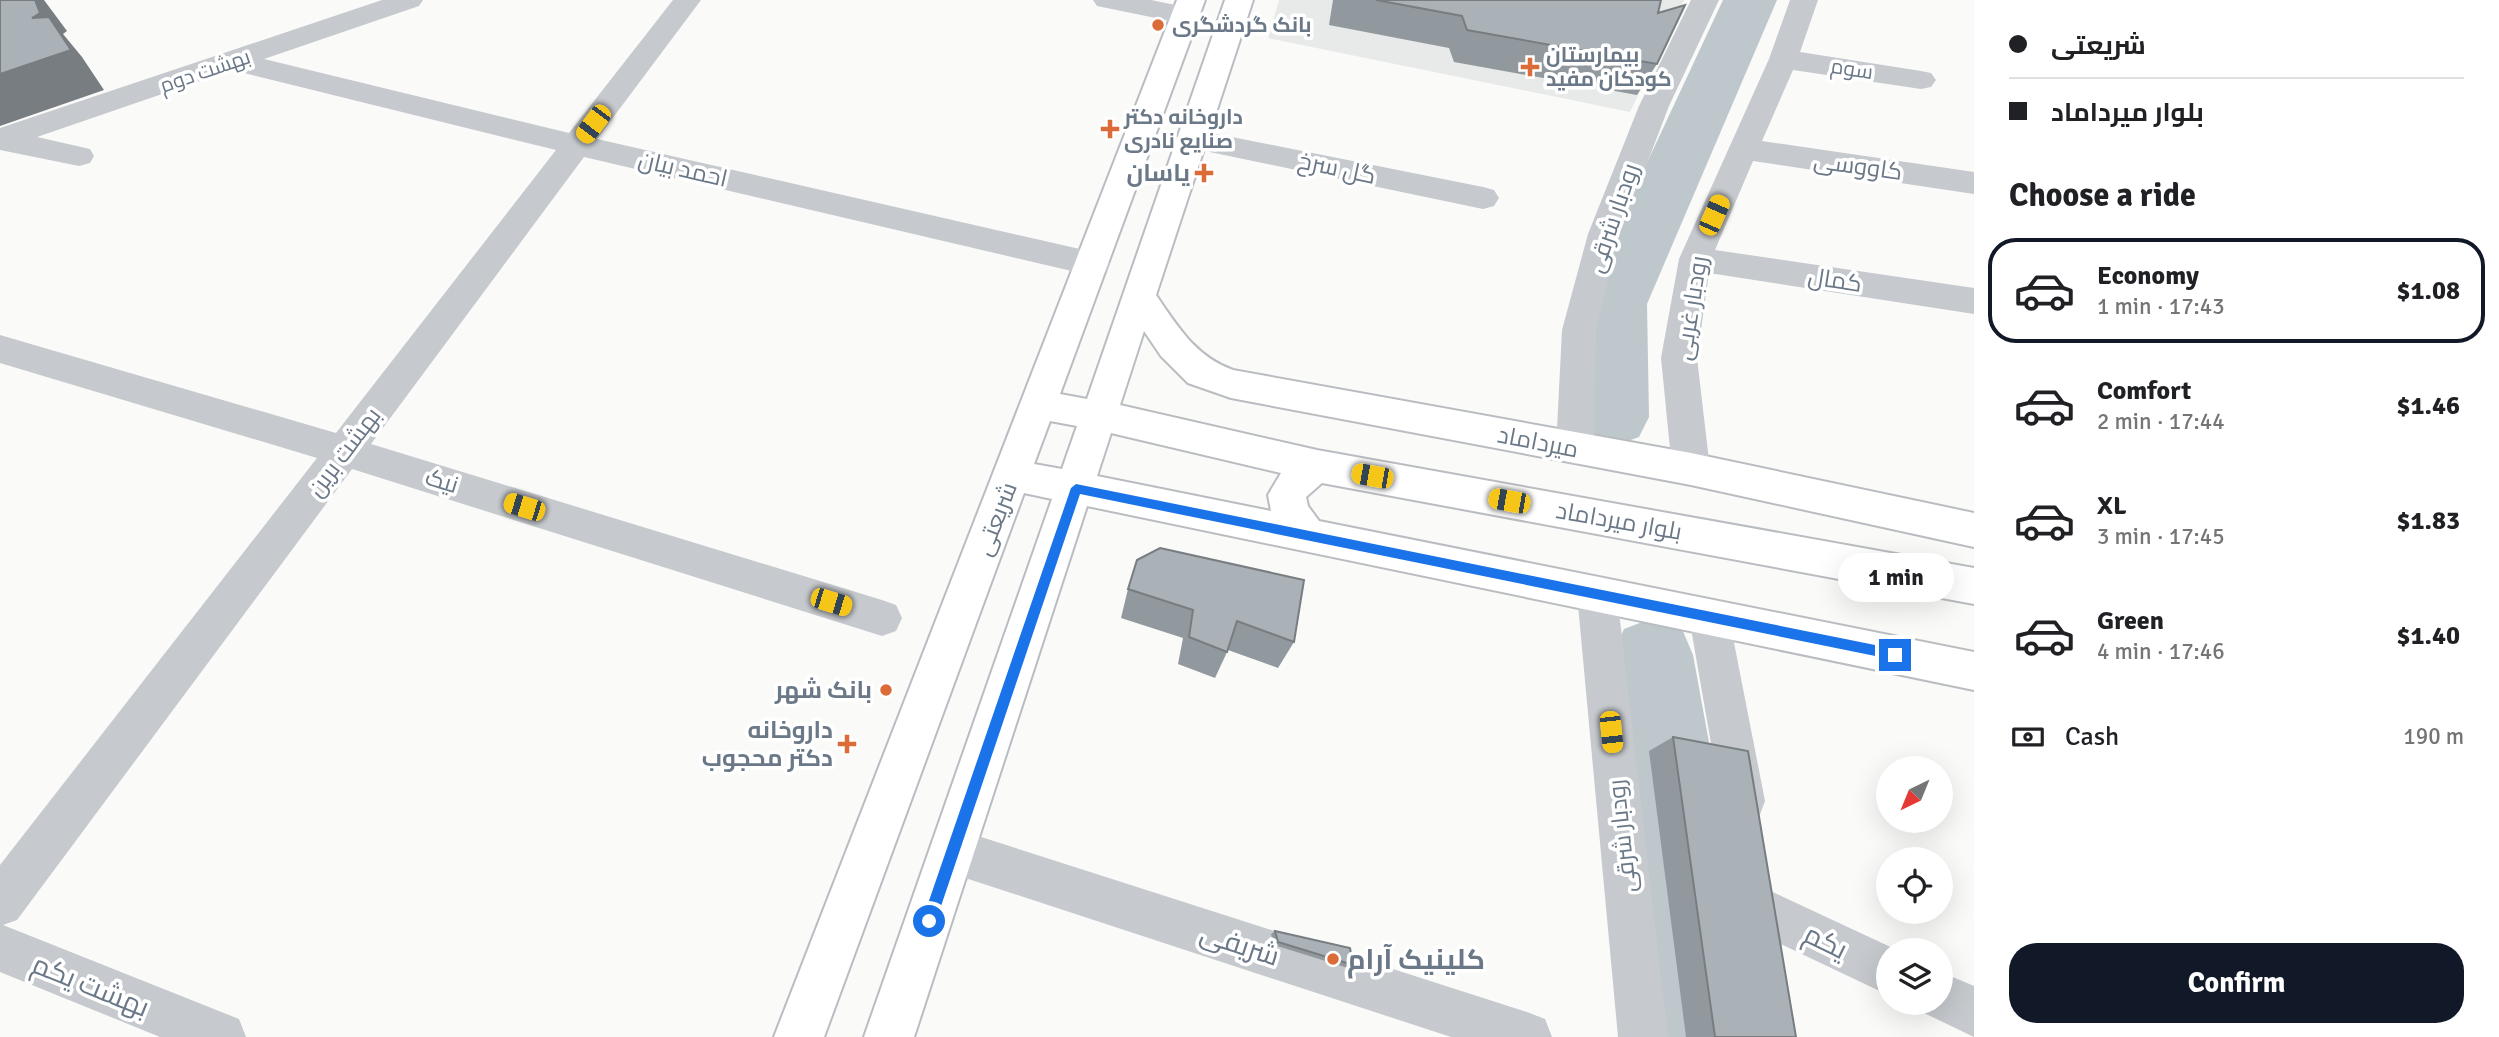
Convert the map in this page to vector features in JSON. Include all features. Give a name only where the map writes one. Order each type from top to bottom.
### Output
[{"type":"main road","points":[[889,1037],[1240,0]]},
{"type":"main road","name":"شریعتی","points":[[799,1037],[1188,8]]},
{"type":"main road","name":"میرداماد","points":[[1138,295],[1173,346],[1201,373],[1231,384],[1692,469],[1967,530]]},
{"type":"main road","name":"بلوار میرداماد","points":[[1039,404],[1317,466],[1974,586]]},
{"type":"main road","points":[[1307,533],[1290,511],[1287,495],[1297,480],[1317,466]]},
{"type":"main road","points":[[1013,475],[1974,671]]},
{"type":"street","name":"بهشت دوم","points":[[0,139],[409,0]]},
{"type":"street","name":"بهشت برین","points":[[0,902],[687,0]]},
{"type":"street","points":[[1107,0],[1188,8]]},
{"type":"street","name":"رودبار شرقی","points":[[1575,449],[1579,330],[1604,234],[1654,106],[1705,0]]},
{"type":"street","name":"رودبار غربی","points":[[1692,469],[1679,358],[1695,259],[1783,59],[1792,2]]},
{"type":"street","name":"سوم","points":[[1783,59],[1921,80]]},
{"type":"street","name":"احمد بیان","points":[[233,61],[577,145],[1093,264]]},
{"type":"street","points":[[0,139],[79,156]]},
{"type":"street","name":"گل سرخ","points":[[1192,139],[1483,198]]},
{"type":"street","name":"کاووسی","points":[[1742,149],[1974,183]]},
{"type":"street","name":"کمال","points":[[1695,259],[1974,301]]},
{"type":"street","name":"نیک","points":[[0,349],[345,451],[882,618]]},
{"type":"street","name":"رودبار شرقی","points":[[1597,594],[1643,1037]]},
{"type":"street","points":[[1709,617],[1773,961]]},
{"type":"street","name":"شریفی","points":[[953,851],[1527,1037]]},
{"type":"street","name":"یکم","points":[[1757,875],[1876,962]]},
{"type":"street","name":"بهشت یکم","points":[[0,948],[221,1037]]},
{"type":"street","points":[[1953,1002],[1974,1012]]},
{"type":"shaded area","name":"بیمارستان کودکان مفید","points":[[1279,0],[1684,0],[1630,112],[1268,38]]},
{"type":"building","points":[[0,0],[35,0],[40,13],[32,18],[49,17],[71,50],[0,74]]},
{"type":"building","points":[[1376,0],[1661,0],[1658,13],[1685,5],[1657,64],[1467,30],[1462,16]]},
{"type":"building","points":[[1160,548],[1304,580],[1294,642],[1237,621],[1227,652],[1189,637],[1193,610],[1128,589],[1137,560]]},
{"type":"building","points":[[1673,737],[1748,751],[1796,1037],[1715,1037]]},
{"type":"building","name":"کلینیک آرام","points":[[1275,931],[1350,948],[1353,965],[1278,942]]},
{"type":"waterway","points":[[1614,417],[1614,304],[1750,0]]},
{"type":"waterway","points":[[1653,655],[1714,1037]]},
{"type":"place","name":"بانک گردشگری","points":[[1158,25]]},
{"type":"place","name":"بیمارستان کودکان مفید","points":[[1530,67]]},
{"type":"place","name":"داروخانه دکتر صنايع نادری","points":[[1110,129]]},
{"type":"place","name":"یاسان","points":[[1204,173]]},
{"type":"place","name":"بانک شهر","points":[[886,690]]},
{"type":"place","name":"داروخانه دکتر محجوب","points":[[847,744]]},
{"type":"place","name":"کلینیک آرام","points":[[1333,959]]},
{"type":"route","points":[[929,921],[1076,488],[1895,655]]}]
